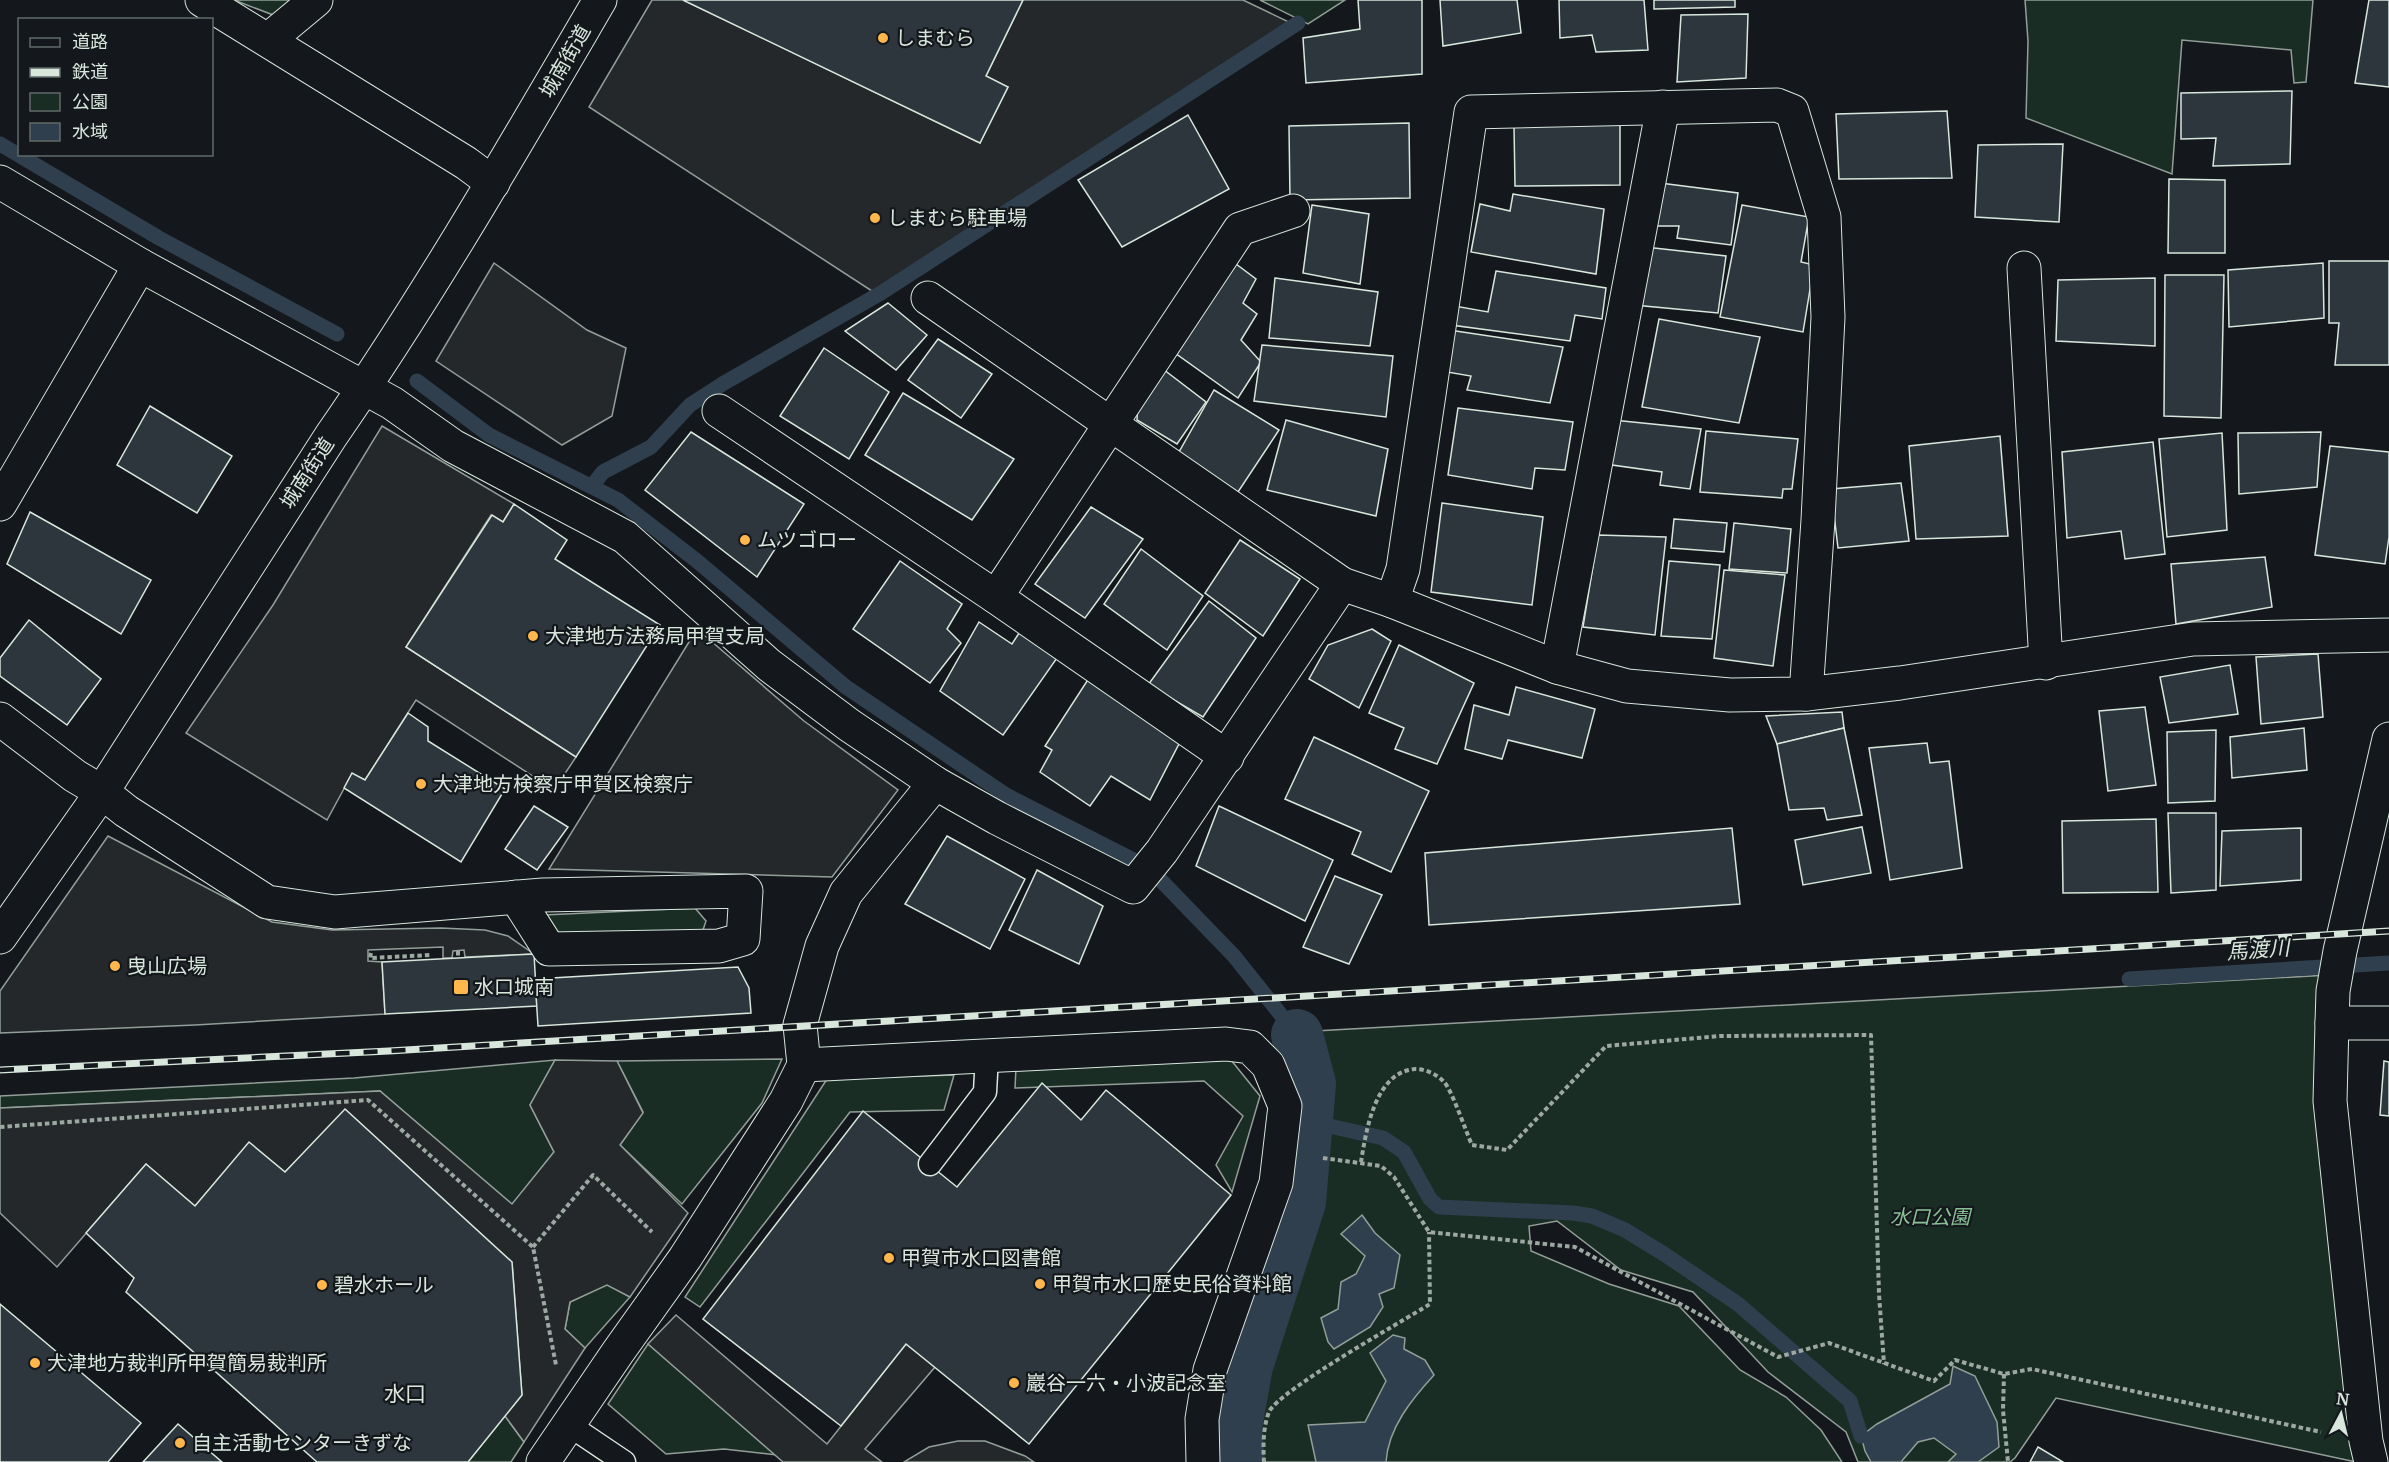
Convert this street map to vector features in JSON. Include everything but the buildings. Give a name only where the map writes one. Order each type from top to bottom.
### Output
[{"type":"street","points":[[202,0],[466,163],[493,183]]},
{"type":"street","points":[[268,40],[316,0]]},
{"type":"street","name":"城南街道","points":[[0,937],[102,792],[365,387],[493,183],[600,0]]},
{"type":"street","points":[[1392,601],[1402,569],[1471,112],[1777,105],[1792,111],[1824,217],[1828,317],[1818,520],[1806,694]]},
{"type":"street","points":[[1557,667],[1663,107]]},
{"type":"street","points":[[0,182],[140,266],[365,387],[453,446],[625,537],[769,666],[849,725],[935,783],[997,818],[1133,887],[1162,851],[1227,758],[1342,585]]},
{"type":"street","points":[[996,597],[1240,229],[1293,211]]},
{"type":"street","points":[[0,504],[140,266]]},
{"type":"street","points":[[2024,268],[2046,663]]},
{"type":"street","points":[[928,298],[1342,585],[1392,601],[1557,667],[1627,686],[1730,694],[1806,694],[2046,663],[2193,639],[2389,634]]},
{"type":"street","points":[[719,411],[996,597],[1227,758]]},
{"type":"street","points":[[0,720],[126,811],[267,902],[335,912],[516,897],[543,895],[746,891],[743,939],[719,945],[549,949],[516,897]]},
{"type":"street","points":[[2368,1452],[2330,1101],[2332,1023],[2340,951],[2389,739]]},
{"type":"street","points":[[543,1462],[569,1425],[652,1323],[685,1258],[786,1101],[804,1065],[800,1024],[822,946],[846,893],[935,783]]},
{"type":"street","points":[[2332,1023],[2389,1023]]},
{"type":"street","points":[[804,1065],[1226,1044],[1250,1047],[1268,1065],[1285,1106],[1281,1151],[1276,1183],[1210,1370],[1202,1419],[1203,1462]]},
{"type":"lane","points":[[930,1164],[985,1092],[987,1056]]},
{"type":"lane","points":[[569,1425],[624,1462]]},
{"type":"path","points":[[416,948],[417,951],[370,953],[370,958],[377,960],[431,955]]},
{"type":"path","points":[[458,951],[458,958]]},
{"type":"path","points":[[1361,1162],[1368,1122],[1377,1099],[1389,1083],[1406,1070],[1425,1069],[1444,1082],[1472,1145],[1507,1150],[1606,1046],[1720,1036],[1871,1035],[1879,1294],[1884,1364]]},
{"type":"path","points":[[0,1127],[368,1100],[533,1247],[569,1425]]},
{"type":"path","points":[[1264,1462],[1263,1441],[1270,1410],[1306,1380],[1430,1304],[1429,1232],[1394,1177],[1381,1166],[1316,1158]]},
{"type":"path","points":[[533,1247],[593,1175],[666,1245],[685,1258]]},
{"type":"path","points":[[1429,1232],[1575,1247],[1778,1357],[1829,1343],[1934,1381],[1955,1360],[2004,1374],[2032,1369],[2368,1452]]},
{"type":"path","points":[[2004,1374],[2003,1410],[2008,1462]]},
{"type":"green space","points":[[234,0],[305,0],[294,23]]},
{"type":"green space","points":[[1260,0],[1345,0],[1308,24]]},
{"type":"green space","points":[[2025,0],[2313,0],[2306,82],[2294,83],[2291,50],[2182,40],[2172,174],[2026,118],[2028,41]]},
{"type":"green space","points":[[695,908],[706,921],[701,936],[553,938],[544,915]]},
{"type":"green space","name":"水口公園","points":[[2329,975],[2356,1462],[2056,1398],[2010,1462],[1858,1462],[1846,1432],[1768,1372],[1693,1292],[1621,1270],[1557,1221],[1529,1226],[1531,1251],[1609,1284],[1679,1306],[1740,1370],[1786,1397],[1821,1430],[1842,1462],[1229,1462],[1226,1410],[1249,1331],[1257,1274],[1295,1119],[1306,1093],[1297,1032]]},
{"type":"green space","points":[[782,1059],[762,1103],[682,1204],[620,1145],[643,1112],[617,1061]]},
{"type":"green space","points":[[555,1060],[530,1105],[554,1152],[512,1205],[380,1091],[0,1108],[0,1096],[354,1078]]},
{"type":"green space","points":[[1231,1060],[1260,1096],[1232,1192],[1216,1165],[1243,1116],[1204,1081],[1015,1088],[1016,1067]]},
{"type":"green space","points":[[954,1075],[944,1110],[850,1112],[700,1307],[685,1297],[827,1079]]},
{"type":"green space","points":[[607,1284],[630,1297],[585,1348],[565,1329],[570,1302]]},
{"type":"green space","points":[[648,1344],[777,1455],[724,1449],[666,1454],[608,1404]]},
{"type":"green space","points":[[505,1416],[524,1442],[511,1462],[468,1462]]},
{"type":"shaded area","name":"しまむら駐車場","points":[[652,0],[683,0],[980,143],[1008,87],[986,76],[1023,0],[1243,0],[1293,24],[875,293],[589,107]]},
{"type":"shaded area","points":[[494,263],[587,330],[626,348],[612,416],[562,445],[436,361]]},
{"type":"shaded area","points":[[382,426],[514,504],[503,522],[491,515],[406,647],[576,757],[554,790],[416,700],[365,780],[352,774],[327,820],[186,733],[273,605]]},
{"type":"shaded area","points":[[697,629],[804,721],[898,790],[832,877],[549,869]]},
{"type":"shaded area","points":[[108,836],[272,922],[332,930],[441,928],[485,930],[508,936],[534,954],[465,957],[464,950],[453,951],[452,958],[443,958],[443,947],[368,950],[368,961],[382,962],[385,1014],[0,1033],[0,991]]},
{"type":"shaded area","points":[[555,1060],[617,1061],[643,1113],[620,1145],[688,1213],[630,1297],[607,1285],[570,1302],[565,1329],[585,1348],[524,1442],[505,1416],[522,1395],[512,1262],[346,1110],[285,1172],[249,1143],[195,1206],[146,1164],[57,1267],[0,1213],[0,1108],[380,1091],[512,1204],[554,1152],[530,1105]]},
{"type":"shaded area","points":[[676,1315],[827,1444],[906,1344],[935,1367],[865,1449],[882,1462],[783,1462],[648,1344]]},
{"type":"shaded area","points":[[958,1441],[985,1441],[1025,1456],[1034,1462],[904,1462],[929,1447]]},
{"type":"water","points":[[1362,1215],[1375,1233],[1400,1255],[1394,1288],[1379,1294],[1383,1307],[1370,1327],[1334,1349],[1328,1342],[1321,1318],[1338,1309],[1341,1282],[1356,1274],[1365,1256],[1341,1234]]},
{"type":"water","points":[[1393,1335],[1405,1338],[1404,1349],[1425,1360],[1434,1375],[1402,1415],[1391,1437],[1386,1462],[1316,1462],[1308,1425],[1365,1422],[1386,1381],[1370,1353]]},
{"type":"water","points":[[1953,1366],[1975,1376],[1997,1422],[1999,1447],[1978,1462],[1948,1462],[1956,1454],[1934,1438],[1918,1442],[1901,1462],[1871,1462],[1861,1436],[1877,1424],[1950,1384]]},
{"type":"waterway","points":[[592,486],[603,472],[651,447],[690,405],[881,293],[1298,23]]},
{"type":"waterway","points":[[0,144],[18,155]]},
{"type":"waterway","points":[[20,156],[159,238],[337,334]]},
{"type":"waterway","points":[[417,381],[489,435],[618,500],[697,561],[846,687],[1006,795],[1149,868],[1234,956],[1297,1035]]},
{"type":"waterway","name":"馬渡川","points":[[2129,979],[2389,963]]},
{"type":"waterway","points":[[1239,1462],[1236,1427],[1247,1366],[1300,1202],[1310,1084],[1297,1035]]},
{"type":"waterway","points":[[1307,1121],[1383,1138],[1404,1152],[1430,1199],[1439,1207],[1573,1213],[1592,1216],[1625,1230],[1738,1304],[1850,1401],[1861,1436]]},
{"type":"railway","points":[[0,1070],[389,1051],[2389,931]]},
{"type":"place","name":"しまむら","points":[[883,38]]},
{"type":"place","name":"しまむら駐車場","points":[[875,218]]},
{"type":"place","name":"ムツゴロー","points":[[745,540]]},
{"type":"place","name":"大津地方法務局甲賀支局","points":[[533,636]]},
{"type":"place","name":"大津地方検察庁甲賀区検察庁","points":[[421,784]]},
{"type":"place","name":"曳山広場","points":[[115,966]]},
{"type":"place","name":"水口城南","points":[[461,987]]},
{"type":"place","name":"甲賀市水口図書館","points":[[889,1258]]},
{"type":"place","name":"甲賀市水口歴史民俗資料館","points":[[1040,1284]]},
{"type":"place","name":"碧水ホール","points":[[322,1285]]},
{"type":"place","name":"大津地方裁判所甲賀簡易裁判所","points":[[35,1363]]},
{"type":"place","name":"巖谷一六・小波記念室","points":[[1014,1383]]},
{"type":"place","name":"自主活動センターきずな","points":[[180,1443]]},
{"type":"district","name":"水口","points":[[405,1394]]}]
